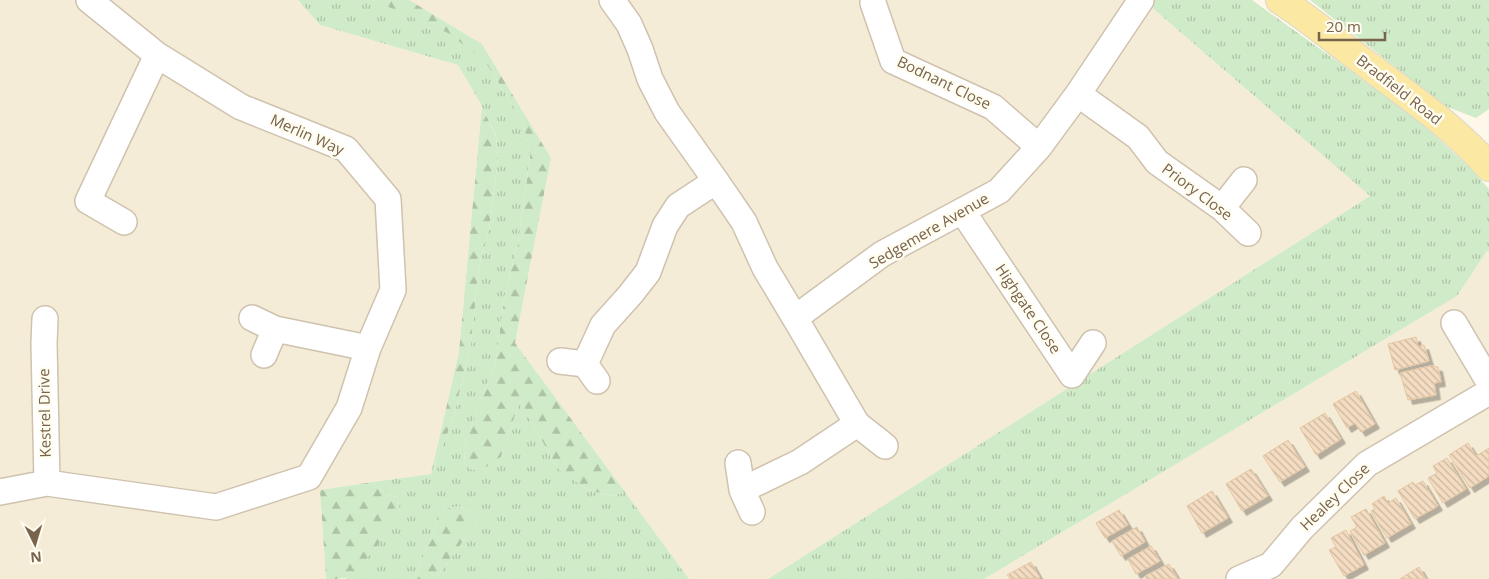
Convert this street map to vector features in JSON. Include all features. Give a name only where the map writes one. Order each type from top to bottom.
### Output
[{"type":"main road","name":"Bradfield Road","points":[[1282,0],[1457,135],[1489,167]]},
{"type":"street","name":"Merlin Way","points":[[47,483],[216,508],[308,477],[348,408],[368,348],[393,290],[388,199],[346,149],[241,107],[157,55],[89,0]]},
{"type":"street","points":[[613,0],[628,24],[640,49],[650,80],[667,112],[744,222],[765,268],[857,424],[884,446]]},
{"type":"street","name":"Sedgemere Avenue","points":[[796,318],[882,254],[999,191],[1039,147],[1078,94],[1141,0]]},
{"type":"street","name":"Bodnant Close","points":[[868,2],[893,61],[993,107],[1039,147]]},
{"type":"street","points":[[124,222],[80,198],[157,55]]},
{"type":"street","name":"Priory Close","points":[[1078,94],[1138,137],[1157,162],[1222,208],[1248,233]]},
{"type":"street","points":[[1222,208],[1244,180]]},
{"type":"street","points":[[560,361],[591,372],[603,325],[648,272],[665,226],[678,206],[716,181]]},
{"type":"street","name":"Highgate Close","points":[[963,212],[1072,375],[1094,344]]},
{"type":"street","points":[[252,318],[275,328],[368,348]]},
{"type":"street","points":[[1454,323],[1489,382]]},
{"type":"street","points":[[264,355],[275,328]]},
{"type":"street","name":"Kestrel Drive","points":[[37,333],[47,483]]},
{"type":"street","name":"Healey Close","points":[[1239,579],[1271,565],[1302,528],[1367,464],[1489,392]]},
{"type":"street","points":[[738,463],[747,501],[800,462],[857,424]]},
{"type":"street","points":[[0,492],[47,483]]},
{"type":"shaded area","points":[[0,0],[298,0],[320,25],[458,65],[482,106],[459,352],[431,474],[320,490],[326,579],[0,579]]},
{"type":"shaded area","points":[[409,0],[1143,0],[1370,196],[768,579],[689,579],[515,343],[551,158],[482,44]]},
{"type":"shaded area","points":[[1487,251],[1489,252],[1489,579],[984,579],[1457,296]]},
{"type":"green space","points":[[298,0],[373,0],[448,33],[484,60],[523,122],[530,157],[518,243],[505,293],[495,365],[466,441],[464,462],[472,470],[482,470],[501,457],[520,401],[557,468],[588,490],[612,496],[625,492],[689,579],[436,579],[477,522],[474,514],[459,506],[444,509],[415,576],[411,579],[345,579],[376,548],[400,512],[398,498],[385,493],[373,482],[431,474],[453,420],[471,345],[479,267],[489,231],[498,159],[496,136],[482,106],[458,65],[320,25]]},
{"type":"green space","points":[[373,0],[409,0],[482,44],[551,158],[515,343],[625,492],[612,496],[588,490],[557,468],[520,401],[501,457],[482,470],[472,470],[464,462],[466,441],[495,365],[505,293],[518,243],[530,157],[523,122],[484,60]]},
{"type":"green space","points":[[1155,0],[1252,0],[1416,118],[1470,168],[1489,189],[1489,252],[1487,251],[1457,296],[984,579],[768,579],[1370,196],[1150,6]]},
{"type":"green space","points":[[1310,0],[1489,0],[1489,109],[1476,118],[1445,106]]},
{"type":"green space","points":[[482,106],[496,137],[498,159],[489,231],[479,267],[471,345],[453,420],[431,474],[459,352]]},
{"type":"green space","points":[[373,482],[385,493],[398,498],[400,512],[376,548],[360,567],[345,578],[326,579],[320,490]]},
{"type":"green space","points":[[459,506],[474,514],[477,522],[436,579],[411,579],[415,576],[444,509]]},
{"type":"building","points":[[1416,337],[1418,347],[1424,345],[1429,361],[1395,370],[1388,344]]},
{"type":"building","points":[[1430,366],[1438,367],[1441,382],[1434,383],[1436,395],[1408,400],[1400,373]]},
{"type":"building","points":[[1356,391],[1375,424],[1361,432],[1355,423],[1347,428],[1333,404]]},
{"type":"building","points":[[1325,413],[1341,439],[1316,455],[1300,428]]},
{"type":"building","points":[[1288,440],[1305,467],[1280,482],[1263,456]]},
{"type":"building","points":[[1468,443],[1476,456],[1489,448],[1489,476],[1470,488],[1449,455]]},
{"type":"building","points":[[1447,458],[1466,489],[1443,503],[1428,478],[1437,473],[1433,466]]},
{"type":"building","points":[[1251,469],[1268,496],[1242,511],[1226,484]]},
{"type":"building","points":[[1423,481],[1438,506],[1415,519],[1398,491],[1413,482],[1415,485]]},
{"type":"building","points":[[1212,491],[1228,518],[1202,533],[1187,506]]},
{"type":"building","points":[[1384,496],[1388,503],[1396,498],[1411,524],[1387,538],[1371,511],[1375,509],[1372,504]]},
{"type":"building","points":[[1366,509],[1385,543],[1364,555],[1350,531],[1357,527],[1351,517]]},
{"type":"building","points":[[1119,510],[1128,525],[1105,538],[1096,523]]},
{"type":"building","points":[[1137,527],[1145,542],[1121,556],[1112,541]]},
{"type":"building","points":[[1346,530],[1364,565],[1344,576],[1329,550],[1336,547],[1331,538]]},
{"type":"building","points":[[1151,546],[1160,561],[1136,574],[1128,559]]},
{"type":"building","points":[[1031,562],[1040,578],[1010,579],[1007,575]]},
{"type":"building","points":[[1169,564],[1178,579],[1147,579],[1145,576]]},
{"type":"building","points":[[1419,567],[1426,579],[1400,579]]}]
